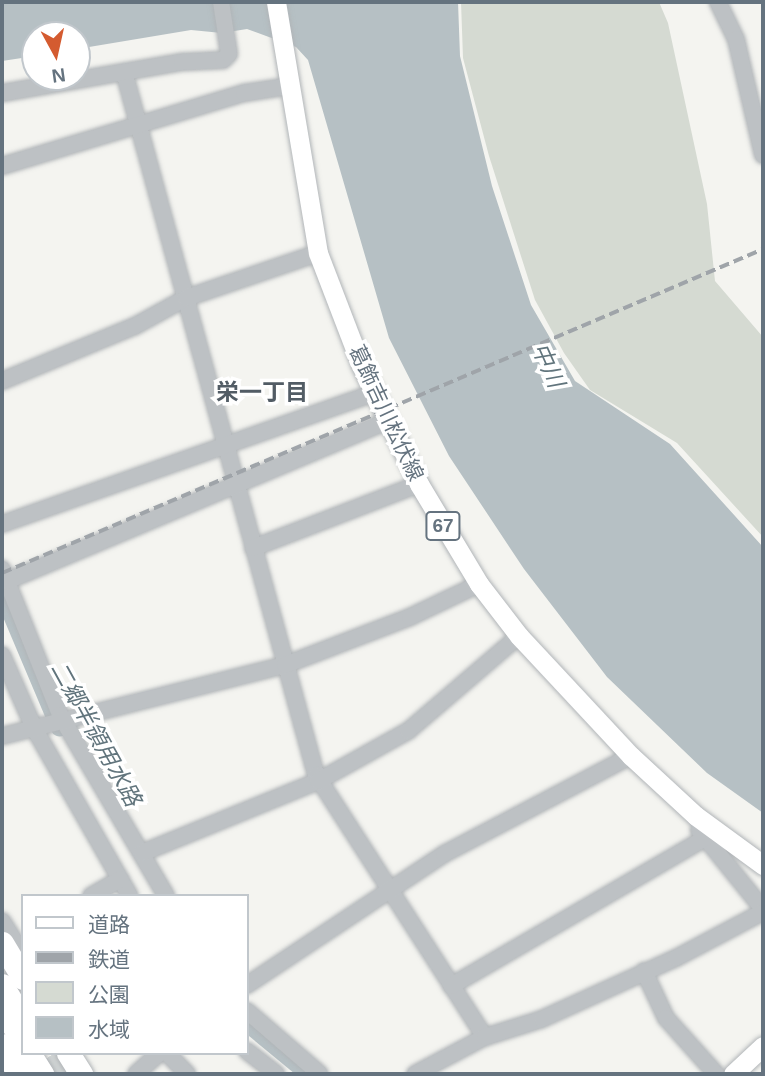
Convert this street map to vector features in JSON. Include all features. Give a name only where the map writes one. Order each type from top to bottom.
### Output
[{"type":"highway","points":[[13,939],[21,970]]},
{"type":"highway","points":[[2,985],[21,1018]]},
{"type":"highway","points":[[2,1008],[21,1039]]},
{"type":"highway","points":[[2,1045],[17,1074]]},
{"type":"highway","points":[[30,1055],[42,1074]]},
{"type":"highway","points":[[43,1055],[55,1074]]},
{"type":"highway","points":[[69,1055],[81,1074]]},
{"type":"main road","name":"葛飾吉川松伏線","points":[[276,2],[318,253],[386,422],[419,484],[479,584],[519,636],[631,756],[696,816],[763,864]]},
{"type":"main road","points":[[733,1074],[763,1046]]},
{"type":"street","points":[[2,93],[124,72],[223,60],[229,54],[221,2]]},
{"type":"street","points":[[719,2],[736,39],[763,155]]},
{"type":"street","points":[[124,72],[318,781],[485,1037]]},
{"type":"street","points":[[2,166],[244,93],[290,86]]},
{"type":"street","points":[[2,381],[135,326],[186,298],[318,253]]},
{"type":"street","points":[[2,524],[374,393]]},
{"type":"street","points":[[165,894],[64,722],[4,575],[386,422]]},
{"type":"street","points":[[253,548],[419,484]]},
{"type":"street","points":[[2,736],[285,665],[398,622],[479,584]]},
{"type":"street","points":[[142,853],[318,781],[408,731],[519,636]]},
{"type":"street","points":[[2,655],[38,728],[129,894]]},
{"type":"street","points":[[248,984],[444,854],[631,756]]},
{"type":"street","points":[[415,1074],[485,1037],[541,1019],[644,971],[763,910],[704,839],[694,820],[696,816]]},
{"type":"street","points":[[451,986],[704,839]]},
{"type":"street","points":[[95,894],[121,879]]},
{"type":"street","points":[[2,921],[13,939]]},
{"type":"street","points":[[644,971],[666,1018],[716,1074]]},
{"type":"street","points":[[248,1012],[320,1074]]},
{"type":"street","points":[[248,1052],[276,1074]]},
{"type":"street","points":[[136,1074],[157,1055]]},
{"type":"street","points":[[169,1055],[187,1074]]},
{"type":"street","points":[[2,1064],[17,1074]]},
{"type":"green space","points":[[461,2],[659,2],[668,23],[707,204],[715,281],[763,337],[763,537],[677,443],[590,390],[564,353],[535,300],[489,156],[463,58]]},
{"type":"water","name":"中川","points":[[2,2],[458,2],[460,56],[492,186],[531,305],[575,381],[670,444],[763,547],[763,813],[707,773],[607,677],[524,569],[449,456],[389,338],[308,60],[296,47],[247,29],[222,33],[191,30],[91,47],[91,21],[21,21],[21,58],[2,61]]},
{"type":"waterway","name":"二郷半領用水路","points":[[2,591],[59,726]]},
{"type":"waterway","name":"二郷半領用水路","points":[[248,1023],[304,1069]]},
{"type":"tunnel","points":[[55,1055],[67,1074]]},
{"type":"railway","points":[[2,573],[763,249]]},
{"type":"district","name":"栄一丁目","points":[[262,392]]}]
